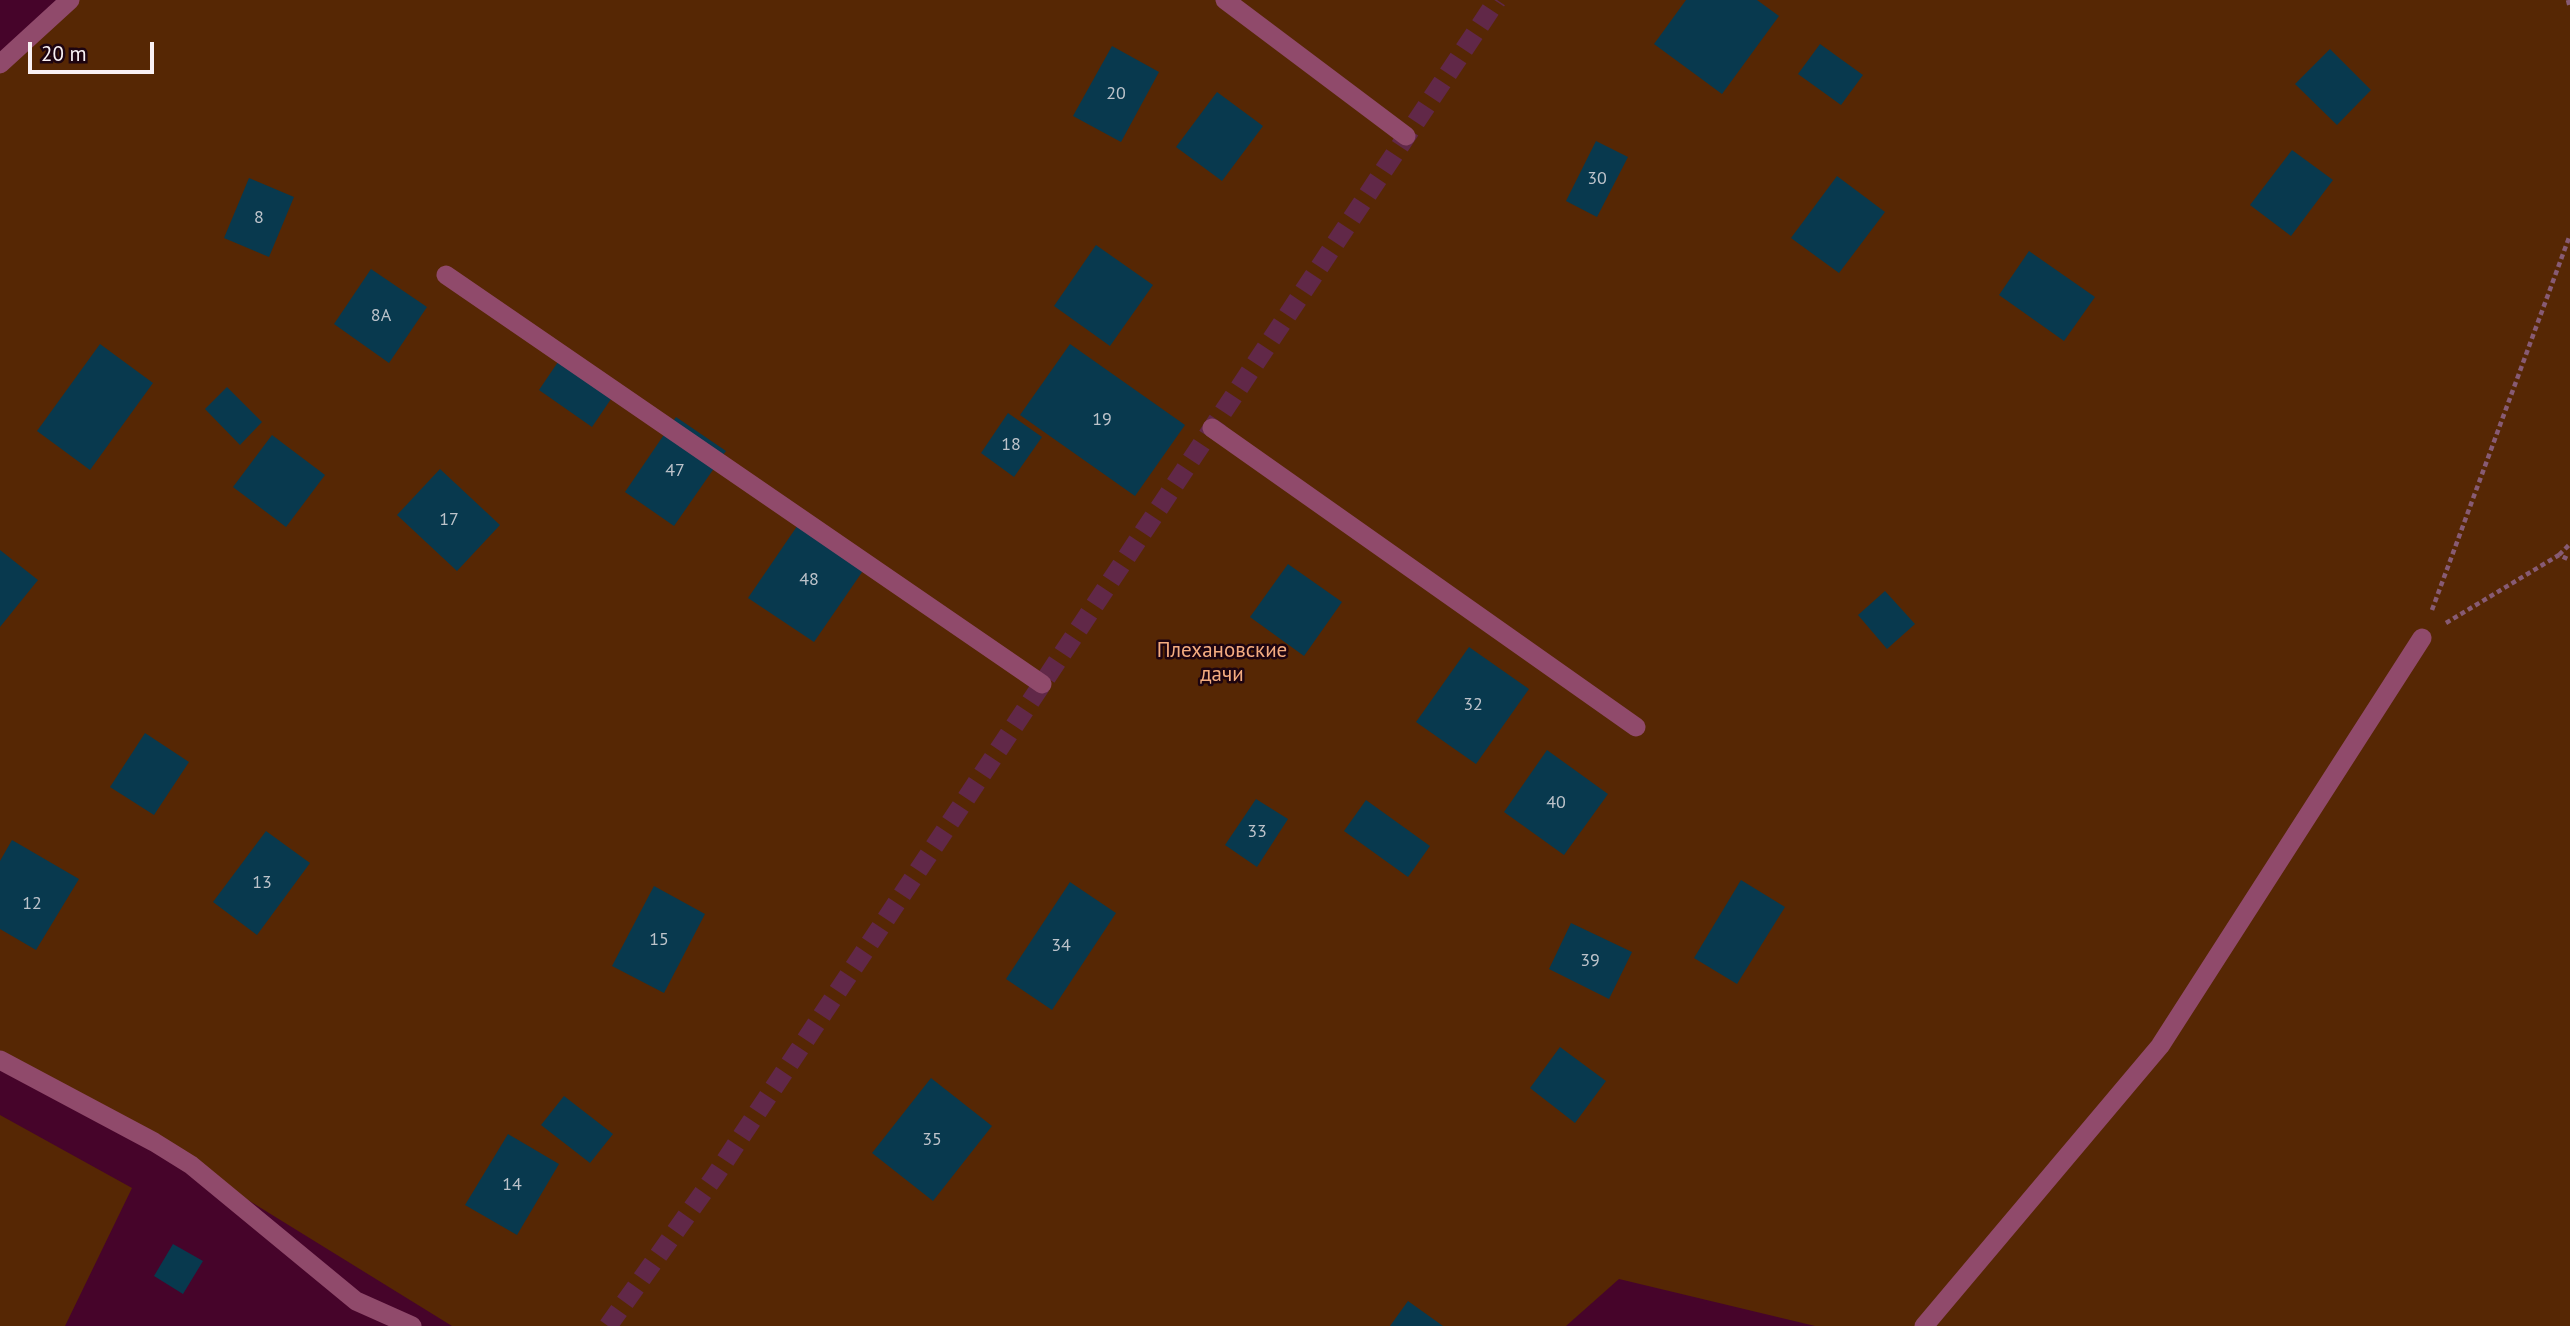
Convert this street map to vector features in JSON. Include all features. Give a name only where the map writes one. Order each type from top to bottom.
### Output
[{"type":"street","points":[[0,64],[70,0]]},
{"type":"street","points":[[1225,0],[1406,136]]},
{"type":"street","points":[[446,275],[1042,684]]},
{"type":"street","points":[[1212,428],[1636,727]]},
{"type":"street","points":[[1924,1326],[2160,1046],[2422,638]]},
{"type":"street","points":[[0,1060],[154,1142],[191,1165],[356,1301],[412,1326]]},
{"type":"path","points":[[2568,0],[2570,8]]},
{"type":"path","points":[[2422,638],[2570,235]]},
{"type":"path","points":[[2422,638],[2559,555],[2570,544]]},
{"type":"path","points":[[2559,555],[2570,560]]},
{"type":"green space","name":"Плехановские дачи","points":[[70,0],[2570,0],[2570,1326],[1815,1326],[1619,1279],[1566,1326],[452,1326],[154,1142],[0,1060],[0,64]]},
{"type":"green space","points":[[0,1115],[132,1188],[65,1326],[0,1326]]},
{"type":"building","points":[[1686,0],[1757,0],[1779,16],[1722,94],[1654,44]]},
{"type":"building","points":[[1820,44],[1863,75],[1841,105],[1798,74]]},
{"type":"building","points":[[1112,46],[1159,72],[1121,142],[1073,116]]},
{"type":"building","points":[[2330,49],[2371,90],[2337,125],[2295,84]]},
{"type":"building","points":[[1217,92],[1263,126],[1222,181],[1176,147]]},
{"type":"building","points":[[1596,141],[1628,157],[1597,217],[1566,201]]},
{"type":"building","points":[[2292,150],[2333,180],[2291,236],[2250,205]]},
{"type":"building","points":[[1837,176],[1885,212],[1839,273],[1791,238]]},
{"type":"building","points":[[249,178],[294,197],[269,257],[224,238]]},
{"type":"building","points":[[1096,245],[1153,285],[1110,346],[1054,306]]},
{"type":"building","points":[[2029,251],[2095,297],[2064,341],[1999,295]]},
{"type":"building","points":[[371,269],[427,307],[389,363],[334,324]]},
{"type":"building","points":[[100,344],[153,383],[90,470],[37,431]]},
{"type":"building","points":[[1070,344],[1185,425],[1135,496],[1020,415]]},
{"type":"building","points":[[560,359],[613,396],[592,427],[539,390]]},
{"type":"building","points":[[227,387],[262,422],[240,445],[205,409]]},
{"type":"building","points":[[1008,413],[1042,437],[1014,477],[981,453]]},
{"type":"building","points":[[676,417],[726,451],[674,526],[625,492]]},
{"type":"building","points":[[272,435],[325,475],[286,527],[233,487]]},
{"type":"building","points":[[440,469],[500,525],[457,571],[397,515]]},
{"type":"building","points":[[804,516],[869,562],[814,642],[748,598]]},
{"type":"building","points":[[0,550],[38,580],[0,627]]},
{"type":"building","points":[[1288,564],[1342,602],[1304,656],[1250,617]]},
{"type":"building","points":[[1885,591],[1915,624],[1887,649],[1858,615]]},
{"type":"building","points":[[1469,647],[1529,689],[1476,764],[1416,722]]},
{"type":"building","points":[[145,733],[189,762],[154,815],[110,787]]},
{"type":"building","points":[[1547,750],[1608,794],[1564,855],[1504,812]]},
{"type":"building","points":[[1256,799],[1288,819],[1257,867],[1225,845]]},
{"type":"building","points":[[1366,800],[1430,846],[1408,877],[1344,831]]},
{"type":"building","points":[[266,831],[310,863],[257,935],[213,902]]},
{"type":"building","points":[[12,840],[79,879],[36,950],[0,929],[0,861]]},
{"type":"building","points":[[1741,880],[1785,907],[1737,984],[1694,958]]},
{"type":"building","points":[[1070,882],[1116,913],[1052,1010],[1006,979]]},
{"type":"building","points":[[654,886],[705,914],[664,993],[612,966]]},
{"type":"building","points":[[1571,923],[1632,952],[1609,999],[1549,969]]},
{"type":"building","points":[[1560,1047],[1606,1081],[1575,1123],[1530,1088]]},
{"type":"building","points":[[931,1078],[992,1126],[933,1201],[872,1153]]},
{"type":"building","points":[[564,1096],[613,1134],[590,1163],[541,1125]]},
{"type":"building","points":[[508,1134],[559,1164],[517,1235],[465,1205]]},
{"type":"building","points":[[173,1244],[203,1261],[183,1294],[154,1276]]},
{"type":"building","points":[[1408,1301],[1443,1326],[1390,1326]]},
{"type":"tunnel","points":[[608,1326],[715,1176],[1497,0]]}]
